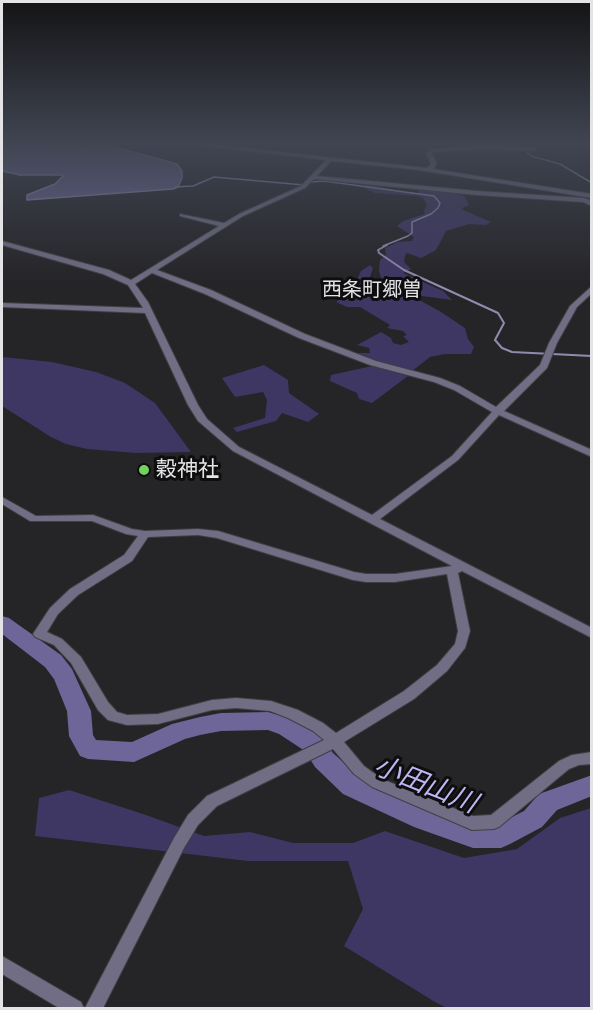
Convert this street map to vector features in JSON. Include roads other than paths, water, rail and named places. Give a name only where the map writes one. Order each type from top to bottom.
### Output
[{"type":"street","points":[[131,283],[224,225],[294,191]]},
{"type":"street","points":[[458,191],[583,198],[591,196]]},
{"type":"street","points":[[547,191],[583,198],[591,204]]},
{"type":"street","points":[[182,215],[224,225]]},
{"type":"street","points":[[2,243],[106,272],[131,283],[148,311],[193,405],[203,421],[222,439],[458,569],[591,634]]},
{"type":"street","points":[[153,271],[208,292],[312,340],[373,363],[457,388],[498,411],[591,454]]},
{"type":"street","points":[[372,520],[455,458],[498,411],[538,373],[574,306],[591,288]]},
{"type":"street","points":[[2,305],[148,311]]},
{"type":"street","points":[[2,500],[34,519],[93,518],[130,532],[145,534],[198,532],[219,535],[366,578],[395,578],[458,569]]},
{"type":"street","points":[[145,534],[128,558],[74,592],[54,611],[39,634],[58,642],[76,660],[103,706],[113,716],[127,720],[158,719],[212,705],[236,703],[271,706],[310,723],[335,741],[359,770],[377,783],[472,822],[494,822],[564,765],[577,759],[591,758]]},
{"type":"street","points":[[94,1008],[179,843],[193,820],[212,801],[335,741],[409,695],[442,668],[461,645],[464,631],[458,569]]},
{"type":"street","points":[[2,965],[75,1008]]},
{"type":"waterway","points":[[383,246],[412,233],[412,222],[431,214],[440,203],[434,196],[398,191]]},
{"type":"waterway","points":[[387,245],[378,250],[379,253],[404,270],[498,313],[504,323],[495,340],[502,348],[512,352],[592,356]]},
{"type":"waterway","name":"小田山川","points":[[2,623],[53,661],[64,675],[79,711],[81,736],[88,749],[134,752],[180,731],[200,726],[221,722],[268,721],[287,727],[313,744],[324,760],[352,786],[423,819],[473,836],[501,836],[533,819],[548,802],[592,785]]},
{"type":"place","name":"穀神社","points":[[144,470]]},
{"type":"district","name":"西条町郷曽","points":[[372,291]]}]
